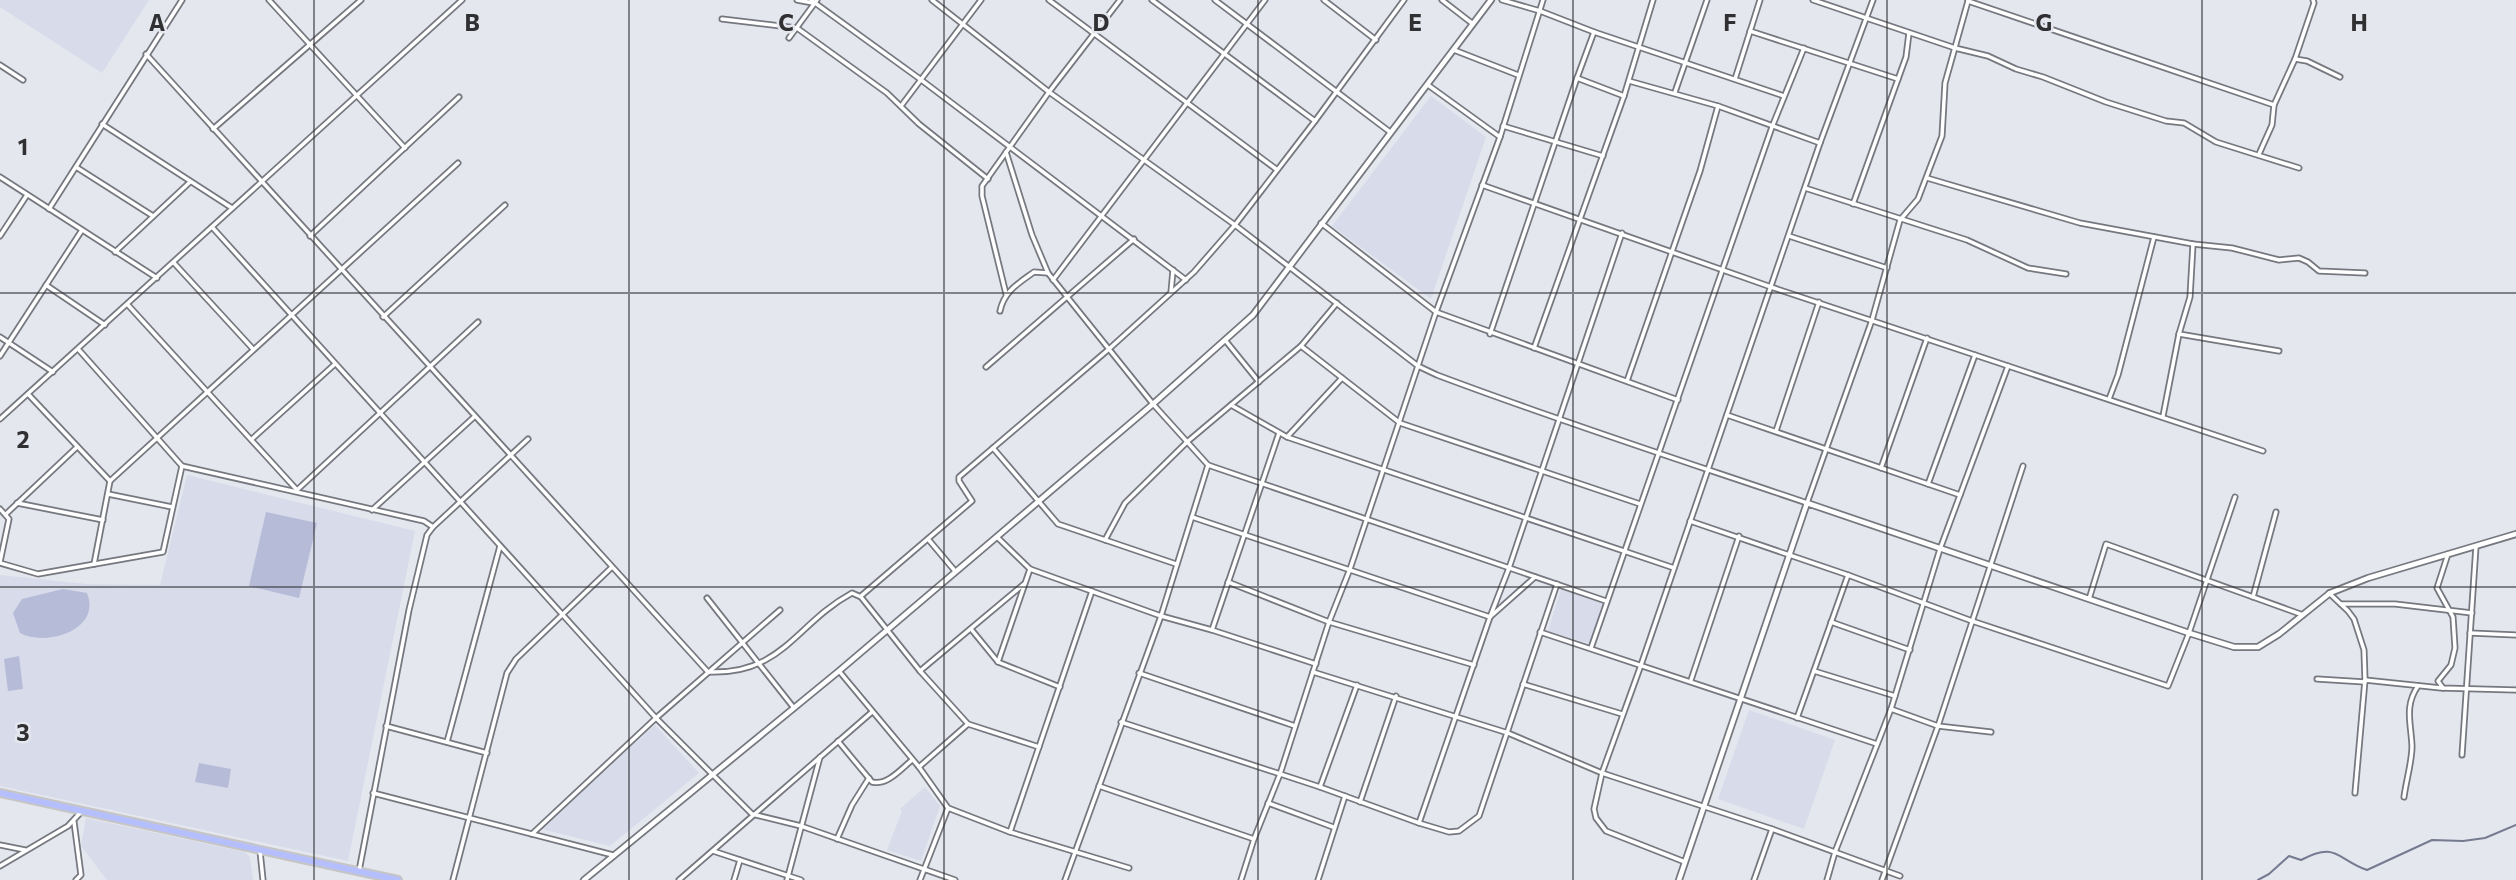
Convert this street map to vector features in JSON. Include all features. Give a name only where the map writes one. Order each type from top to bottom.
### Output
[{"type":"main road","points":[[0,793],[395,880]]},
{"type":"street","points":[[49,209],[182,0]]},
{"type":"street","points":[[269,0],[406,149]]},
{"type":"street","points":[[213,129],[361,0]]},
{"type":"street","points":[[797,0],[815,1],[1102,214],[1186,280]]},
{"type":"street","points":[[932,0],[1049,92],[1235,225],[1418,366],[1559,421],[1658,452],[2089,600],[2234,647],[2258,647],[2279,634],[2329,593],[2368,578],[2516,534]]},
{"type":"street","points":[[901,106],[981,0]]},
{"type":"street","points":[[1049,0],[1276,169]]},
{"type":"street","points":[[1006,294],[982,196],[982,186],[1049,92],[1121,0]]},
{"type":"street","points":[[1152,0],[1315,121]]},
{"type":"street","points":[[1215,0],[1390,132]]},
{"type":"street","points":[[1053,280],[1265,0]]},
{"type":"street","points":[[1324,0],[1376,40]]},
{"type":"street","points":[[861,597],[972,501],[958,479],[1186,280],[1235,225],[1405,0]]},
{"type":"street","points":[[1442,0],[1473,24]]},
{"type":"street","points":[[584,880],[839,671],[1153,404],[1265,302],[1288,267],[1491,0]]},
{"type":"street","points":[[1503,0],[1784,96]]},
{"type":"street","points":[[1241,880],[1280,774],[1329,622],[1367,520],[1436,313],[1500,137],[1543,0]]},
{"type":"street","points":[[1534,348],[1624,96],[1653,0]]},
{"type":"street","points":[[1675,92],[1707,0]]},
{"type":"street","points":[[1735,79],[1760,0]]},
{"type":"street","points":[[1813,0],[1955,48],[1988,56],[2106,102],[2166,121],[2184,123],[2216,142],[2299,167]]},
{"type":"street","points":[[1685,862],[1606,831],[1596,818],[1594,808],[1602,773],[1819,143],[1872,0]]},
{"type":"street","points":[[1679,880],[1788,554],[1872,320],[1900,220],[1918,199],[1942,136],[1945,83],[1967,0],[2274,104]]},
{"type":"street","points":[[2259,154],[2272,125],[2274,104],[2295,59],[2313,0]]},
{"type":"street","points":[[0,418],[128,305],[458,1]]},
{"type":"street","points":[[789,38],[815,1]]},
{"type":"street","points":[[722,19],[797,28],[887,93],[919,124],[988,179]]},
{"type":"street","points":[[1749,31],[1850,61],[1898,79]]},
{"type":"street","points":[[1490,334],[1594,32]]},
{"type":"street","points":[[1853,204],[1906,57],[1909,33]]},
{"type":"street","points":[[1591,648],[1772,127],[1804,48]]},
{"type":"street","points":[[1454,50],[1518,75]]},
{"type":"street","points":[[146,54],[340,271],[708,672],[737,672],[760,665],[852,593],[861,597],[920,671],[968,724],[1039,747]]},
{"type":"street","points":[[2295,59],[2307,61],[2340,77]]},
{"type":"street","points":[[0,65],[23,80]]},
{"type":"street","points":[[1577,78],[1624,96]]},
{"type":"street","points":[[1628,81],[1675,92],[1819,143]]},
{"type":"street","points":[[1428,85],[1500,137]]},
{"type":"street","points":[[310,236],[459,97]]},
{"type":"street","points":[[1627,381],[1700,171],[1718,106]]},
{"type":"street","points":[[102,124],[232,208]]},
{"type":"street","points":[[1503,126],[1603,156]]},
{"type":"street","points":[[1006,152],[1031,235],[1048,273],[1153,404],[1208,465],[1606,601]]},
{"type":"street","points":[[94,564],[110,481],[458,163]]},
{"type":"street","points":[[76,167],[153,216]]},
{"type":"street","points":[[0,177],[157,278]]},
{"type":"street","points":[[1926,178],[2080,223],[2193,244],[2232,248],[2279,260],[2299,258],[2319,271],[2365,272]]},
{"type":"street","points":[[115,251],[190,182]]},
{"type":"street","points":[[1482,185],[1771,287],[2263,451]]},
{"type":"street","points":[[1805,188],[1967,240],[2028,268],[2066,274]]},
{"type":"street","points":[[0,236],[27,195]]},
{"type":"street","points":[[383,317],[505,205]]},
{"type":"street","points":[[1321,223],[1436,313],[1678,400]]},
{"type":"street","points":[[212,227],[656,719],[752,814],[801,827],[956,880]]},
{"type":"street","points":[[0,356],[82,230]]},
{"type":"street","points":[[1419,823],[1509,568],[1622,233]]},
{"type":"street","points":[[1788,236],[1887,268]]},
{"type":"street","points":[[2109,398],[2118,374],[2154,237]]},
{"type":"street","points":[[986,367],[1134,239]]},
{"type":"street","points":[[2163,416],[2179,334],[2190,297],[2193,244]]},
{"type":"street","points":[[174,263],[253,349]]},
{"type":"street","points":[[1170,294],[1173,270]]},
{"type":"street","points":[[1000,311],[1006,294],[1034,272],[1048,273]]},
{"type":"street","points":[[46,285],[105,325]]},
{"type":"street","points":[[1776,431],[1819,302]]},
{"type":"street","points":[[1105,540],[1125,503],[1187,442],[1301,346],[1337,303]]},
{"type":"street","points":[[128,305],[209,391],[296,491]]},
{"type":"street","points":[[296,491],[478,322]]},
{"type":"street","points":[[2179,334],[2278,351]]},
{"type":"street","points":[[0,337],[53,372]]},
{"type":"street","points":[[1881,468],[1927,338]]},
{"type":"street","points":[[1224,340],[1259,382]]},
{"type":"street","points":[[1301,346],[1400,423],[1640,505]]},
{"type":"street","points":[[78,349],[183,466],[424,521],[433,527]]},
{"type":"street","points":[[1927,484],[1975,355]]},
{"type":"street","points":[[252,439],[335,364]]},
{"type":"street","points":[[1827,880],[1835,852],[1891,709],[1940,549],[2008,366]]},
{"type":"street","points":[[1287,437],[1342,378]]},
{"type":"street","points":[[28,394],[110,481]]},
{"type":"street","points":[[1231,405],[1287,437],[1525,520],[1674,568]]},
{"type":"street","points":[[1727,415],[1825,451],[1961,495]]},
{"type":"street","points":[[372,510],[474,417]]},
{"type":"street","points":[[1212,630],[1279,433]]},
{"type":"street","points":[[359,872],[424,544],[433,527],[528,439]]},
{"type":"street","points":[[6,514],[77,447]]},
{"type":"street","points":[[993,448],[1058,524],[1177,564]]},
{"type":"street","points":[[1065,880],[1161,616],[1208,465]]},
{"type":"street","points":[[0,509],[9,519],[0,563],[38,574],[163,552],[183,466]]},
{"type":"street","points":[[1882,880],[1938,726],[2023,467]]},
{"type":"street","points":[[108,494],[172,507]]},
{"type":"street","points":[[1690,521],[1739,536],[1972,621],[2168,685],[2189,633],[2235,497]]},
{"type":"street","points":[[17,503],[103,520]]},
{"type":"street","points":[[2253,597],[2276,512]]},
{"type":"street","points":[[1192,517],[1490,617]]},
{"type":"street","points":[[996,536],[1030,569],[1161,616],[1316,664]]},
{"type":"street","points":[[1690,681],[1739,536]]},
{"type":"street","points":[[928,539],[955,571]]},
{"type":"street","points":[[2089,600],[2106,544],[2303,615]]},
{"type":"street","points":[[2462,755],[2476,545]]},
{"type":"street","points":[[447,742],[500,546]]},
{"type":"street","points":[[2444,688],[2438,681],[2451,665],[2455,648],[2453,617],[2437,588],[2448,554]]},
{"type":"street","points":[[453,880],[507,673],[516,659],[611,568]]},
{"type":"street","points":[[998,662],[1030,569]]},
{"type":"street","points":[[1797,718],[1848,575]]},
{"type":"street","points":[[1490,617],[1535,577]]},
{"type":"street","points":[[1228,582],[1329,622],[1474,665]]},
{"type":"street","points":[[920,671],[1024,584]]},
{"type":"street","points":[[1121,722],[1320,787],[1419,823],[1449,832],[1459,831],[1479,816],[1557,584]]},
{"type":"street","points":[[1010,832],[1092,591]]},
{"type":"street","points":[[2329,593],[2354,619],[2364,650],[2365,681],[2355,793]]},
{"type":"street","points":[[707,598],[794,708]]},
{"type":"street","points":[[2341,604],[2395,604],[2472,613]]},
{"type":"street","points":[[533,834],[656,719],[780,610]]},
{"type":"street","points":[[1832,622],[1910,650]]},
{"type":"street","points":[[971,629],[998,662],[1060,687]]},
{"type":"street","points":[[1539,631],[1877,744]]},
{"type":"street","points":[[2470,633],[2516,635]]},
{"type":"street","points":[[839,671],[919,767],[948,808],[1010,832],[1129,868]]},
{"type":"street","points":[[1814,671],[1895,696]]},
{"type":"street","points":[[1313,672],[1508,733],[1602,773],[1772,829],[1900,876]]},
{"type":"street","points":[[1139,673],[1296,726]]},
{"type":"street","points":[[2317,679],[2516,690]]},
{"type":"street","points":[[1523,684],[1622,715]]},
{"type":"street","points":[[1320,787],[1357,685]]},
{"type":"street","points":[[2404,797],[2412,746],[2409,732],[2409,698],[2417,686]]},
{"type":"street","points":[[1360,802],[1396,696]]},
{"type":"street","points":[[1891,709],[1938,726],[1991,732]]},
{"type":"street","points":[[679,880],[872,712]]},
{"type":"street","points":[[919,767],[968,724]]},
{"type":"street","points":[[386,726],[487,753]]},
{"type":"street","points":[[838,741],[872,782],[881,783],[912,760]]},
{"type":"street","points":[[787,878],[821,755]]},
{"type":"street","points":[[837,839],[852,805],[869,778]]},
{"type":"street","points":[[1099,786],[1254,839]]},
{"type":"street","points":[[373,793],[613,855]]},
{"type":"street","points":[[1318,880],[1345,796]]},
{"type":"street","points":[[1268,803],[1334,827]]},
{"type":"street","points":[[920,880],[948,808]]},
{"type":"street","points":[[0,866],[74,820],[83,810]]},
{"type":"street","points":[[74,820],[81,876],[76,880]]},
{"type":"street","points":[[1754,880],[1772,829]]},
{"type":"street","points":[[0,845],[26,850]]},
{"type":"street","points":[[260,849],[263,880]]},
{"type":"street","points":[[712,850],[787,878],[801,880]]},
{"type":"street","points":[[734,880],[740,860]]},
{"type":"shaded area","points":[[0,0],[149,0],[102,73],[0,7]]},
{"type":"shaded area","points":[[1431,96],[1486,137],[1431,299],[1332,226]]},
{"type":"shaded area","points":[[187,475],[415,531],[348,861],[0,786],[0,575],[87,584],[160,585]]},
{"type":"shaded area","points":[[266,512],[317,523],[299,598],[249,586]]},
{"type":"shaded area","points":[[63,589],[87,593],[87,617],[79,626],[69,632],[44,638],[20,633],[13,613],[22,599]]},
{"type":"shaded area","points":[[1561,589],[1603,602],[1590,644],[1548,631]]},
{"type":"shaded area","points":[[19,656],[23,689],[8,691],[4,659]]},
{"type":"shaded area","points":[[1749,710],[1835,740],[1804,829],[1718,799]]},
{"type":"shaded area","points":[[655,725],[699,773],[610,846],[541,829]]},
{"type":"shaded area","points":[[199,763],[231,769],[228,788],[195,782]]},
{"type":"shaded area","points":[[925,787],[940,806],[921,861],[887,850],[902,811],[900,809]]},
{"type":"shaded area","points":[[86,818],[245,852],[250,858],[253,880],[107,880],[81,846]]},
{"type":"waterway","points":[[2258,880],[2289,856],[2301,860],[2322,852],[2330,852],[2367,870],[2432,840],[2463,841],[2485,838],[2516,825]]}]
